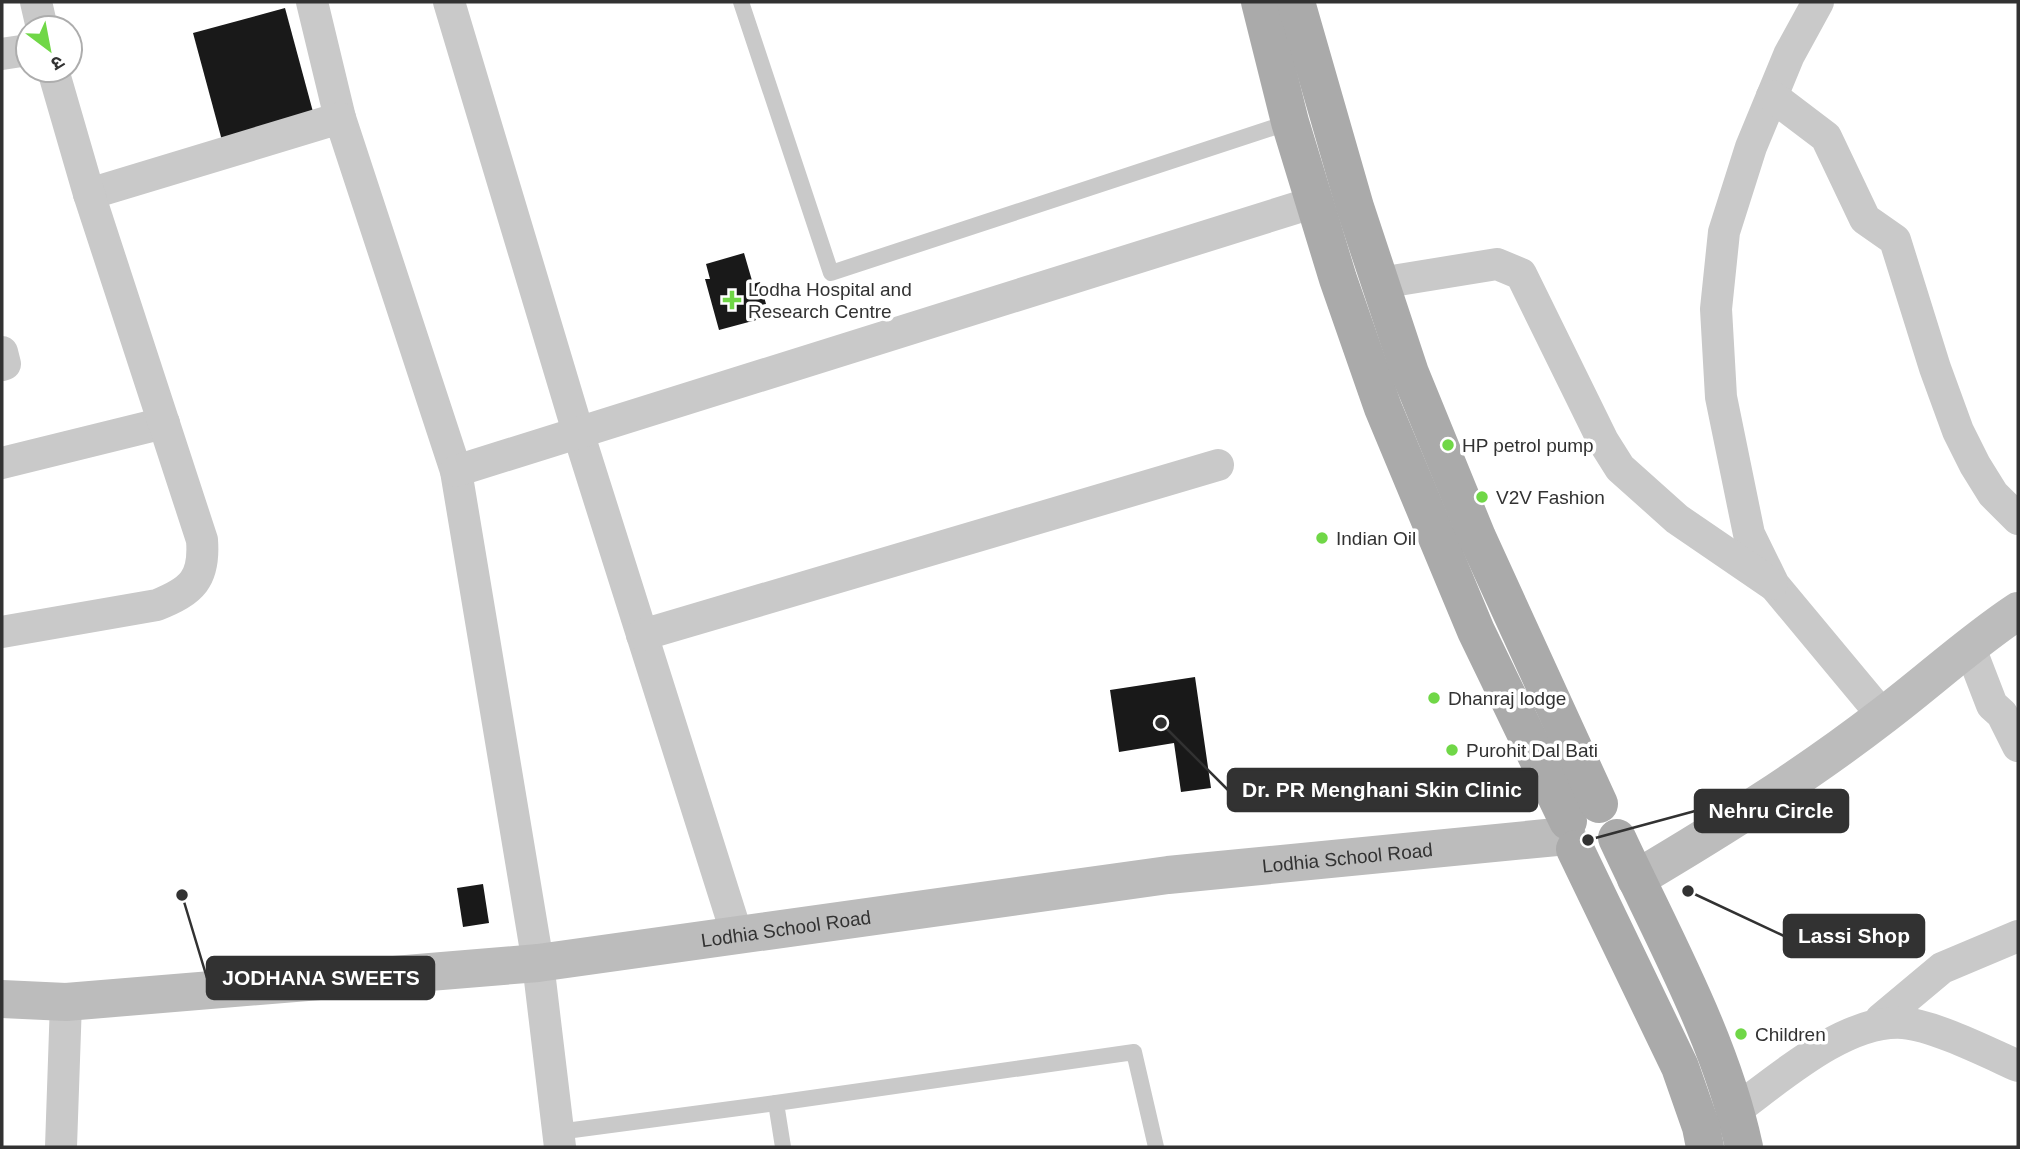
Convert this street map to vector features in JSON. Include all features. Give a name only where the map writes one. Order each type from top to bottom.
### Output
[{"type":"main road","points":[[1260,2],[1290,122],[1338,279],[1383,408],[1476,631],[1577,827],[1680,1067],[1701,1127],[1705,1147]]},
{"type":"main road","points":[[1296,2],[1355,207],[1410,373],[1477,537],[1577,827]]},
{"type":"main road","points":[[1577,827],[1609,809],[1615,817],[1617,838],[1715,1049],[1736,1110],[1744,1147]]},
{"type":"street","points":[[312,2],[340,118],[456,471],[538,964],[559,1140]]},
{"type":"street","points":[[449,2],[578,432],[737,935]]},
{"type":"street","points":[[1818,2],[1789,55],[1751,147],[1724,232],[1716,309],[1721,397],[1749,534],[1774,585],[1883,716]]},
{"type":"street","points":[[2,632],[158,605],[180,596],[192,584],[199,572],[203,556],[202,540],[89,194],[57,84]]},
{"type":"street","points":[[1772,96],[1826,137],[1865,219],[1895,240],[1935,368],[1958,431],[1975,466],[1993,494],[2018,519]]},
{"type":"street","points":[[89,194],[340,118]]},
{"type":"street","points":[[456,471],[1315,202]]},
{"type":"street","points":[[1380,283],[1497,264],[1521,274],[1620,468],[1676,519],[1774,585]]},
{"type":"street","points":[[2,352],[5,364],[2,365]]},
{"type":"street","points":[[2,463],[164,423]]},
{"type":"street","points":[[642,635],[1218,465]]},
{"type":"street","points":[[1636,878],[1727,825],[1796,779],[1883,716],[2018,611]]},
{"type":"street","points":[[1970,648],[1992,705],[2002,714],[2018,746]]},
{"type":"street","name":"Lodhia School Road","points":[[2,999],[66,1002],[538,964],[1168,875],[1577,827]]},
{"type":"street","points":[[2018,936],[1942,968],[1881,1018],[1930,1030],[2018,1066]]},
{"type":"street","points":[[61,1147],[66,1002]]},
{"type":"street","points":[[1736,1110],[1839,1038],[1874,1023],[1905,1023]]},
{"type":"lane","points":[[741,2],[831,273],[1290,122]]},
{"type":"lane","points":[[559,1140],[776,1103],[1134,1052],[1156,1147]]},
{"type":"lane","points":[[776,1103],[783,1147]]},
{"type":"building","points":[[285,8],[316,123],[224,148],[193,33]]},
{"type":"building","points":[[744,253],[753,284],[760,282],[766,304],[756,306],[760,319],[719,330],[705,279],[710,279],[706,264]]},
{"type":"building","points":[[1195,677],[1211,788],[1181,792],[1174,743],[1119,752],[1110,690]]},
{"type":"building","points":[[483,884],[489,923],[463,927],[457,888]]},
{"type":"place","name":"Lodha Hospital and Research Centre","points":[[732,300]]},
{"type":"place","name":"HP petrol pump","points":[[1448,445]]},
{"type":"place","name":"V2V Fashion","points":[[1482,497]]},
{"type":"place","name":"Indian Oil","points":[[1322,538]]},
{"type":"place","name":"Dhanraj lodge","points":[[1434,698]]},
{"type":"place","name":"Dr. PR Menghani Skin Clinic","points":[[1161,723]]},
{"type":"place","name":"Purohit Dal Bati","points":[[1452,750]]},
{"type":"place","name":"Nehru Circle","points":[[1588,840]]},
{"type":"place","name":"Lassi Shop","points":[[1688,891]]},
{"type":"place","name":"JODHANA SWEETS","points":[[182,895]]},
{"type":"place","name":"Children","points":[[1741,1034]]}]
